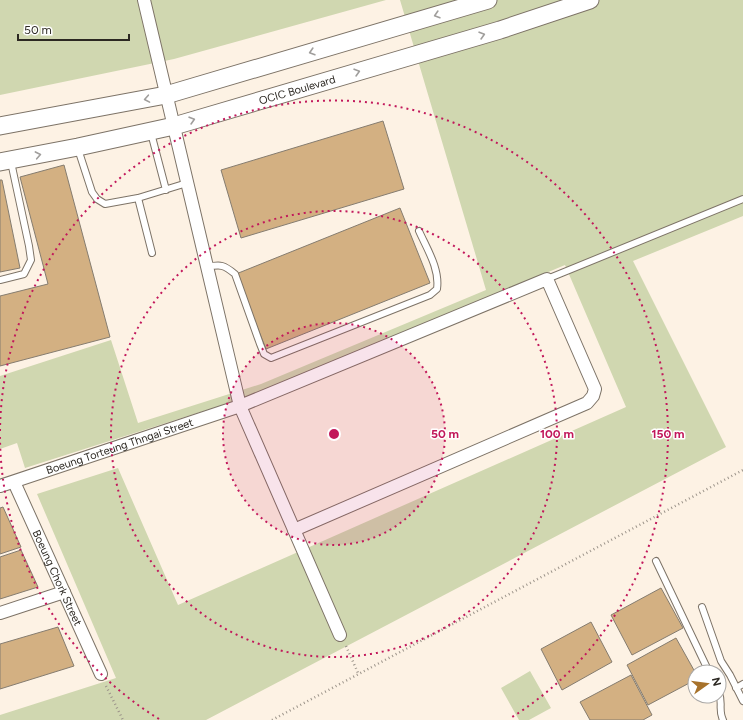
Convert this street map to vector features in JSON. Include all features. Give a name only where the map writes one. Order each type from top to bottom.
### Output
[{"type":"street","points":[[144,0],[240,406],[340,635]]},
{"type":"street","points":[[0,126],[166,95],[488,0]]},
{"type":"street","name":"OCIC Boulevard","points":[[5,161],[174,126],[500,30],[590,0]]},
{"type":"street","points":[[294,530],[588,403],[593,396],[595,389],[547,279]]},
{"type":"street","name":"Boeung Torteung Thngai Street","points":[[0,486],[240,406],[547,279]]},
{"type":"street","name":"Boeung Chork Street","points":[[14,482],[101,674]]},
{"type":"street","points":[[0,613],[64,592]]},
{"type":"lane","points":[[151,131],[166,190]]},
{"type":"lane","points":[[78,147],[92,192],[97,199],[105,204],[138,198],[187,183]]},
{"type":"lane","points":[[0,280],[24,274],[31,260],[29,246],[5,161]]},
{"type":"lane","points":[[138,198],[152,253]]},
{"type":"lane","points":[[547,279],[743,199]]},
{"type":"lane","points":[[207,267],[217,265],[226,267],[235,274],[239,289],[264,354],[271,358],[430,295],[437,289],[437,272],[419,231]]},
{"type":"lane","points":[[656,561],[705,664]]},
{"type":"lane","points":[[702,607],[722,661],[743,701]]},
{"type":"lane","points":[[736,688],[743,684]]},
{"type":"lane","points":[[721,704],[720,714],[723,720]]},
{"type":"path","points":[[272,720],[743,470]]},
{"type":"path","points":[[340,635],[358,674]]},
{"type":"path","points":[[101,674],[122,720]]},
{"type":"green space","points":[[0,0],[386,0],[174,59],[0,95]]},
{"type":"green space","points":[[400,0],[743,0],[743,216],[633,261],[726,447],[206,720],[0,720],[0,715],[116,678],[37,494],[118,468],[178,605],[626,407],[565,265],[263,392],[25,468],[17,443],[0,449],[0,376],[111,340],[138,423],[261,384],[486,290]]},
{"type":"green space","points":[[530,671],[551,708],[529,720],[519,720],[501,688]]},
{"type":"building","points":[[383,121],[404,189],[241,238],[221,170]]},
{"type":"building","points":[[64,165],[110,337],[0,366],[0,296],[48,284],[20,177]]},
{"type":"building","points":[[0,180],[2,180],[20,268],[0,272]]},
{"type":"building","points":[[400,208],[430,283],[266,349],[236,274]]},
{"type":"building","points":[[3,507],[21,547],[0,554],[0,508]]},
{"type":"building","points":[[21,550],[38,587],[0,599],[0,557]]},
{"type":"building","points":[[661,588],[683,628],[632,655],[611,615]]},
{"type":"building","points":[[591,622],[612,662],[562,690],[541,649]]},
{"type":"building","points":[[58,627],[74,666],[0,689],[0,644]]},
{"type":"building","points":[[676,638],[691,664],[687,664],[687,684],[648,705],[627,665]]},
{"type":"building","points":[[631,675],[652,715],[643,720],[590,720],[580,702]]}]
